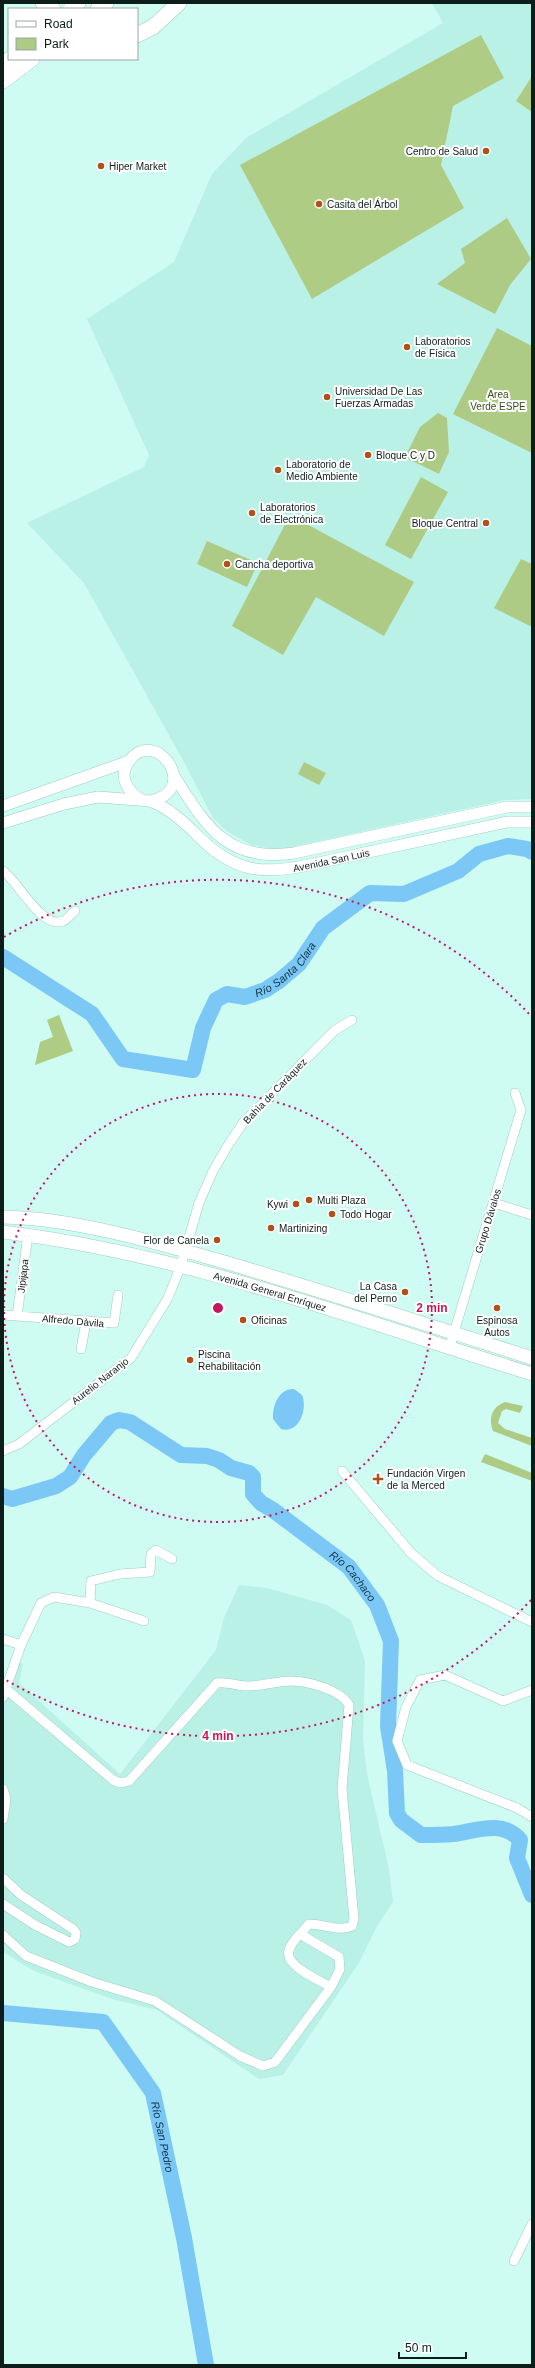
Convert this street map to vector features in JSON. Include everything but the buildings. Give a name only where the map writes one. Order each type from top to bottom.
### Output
[{"type":"highway","points":[[138,35],[148,30],[166,16],[179,3]]},
{"type":"highway","points":[[3,81],[31,60]]},
{"type":"main road","name":"Avenida General Enríquez","points":[[3,1217],[76,1225],[185,1251],[304,1286],[532,1358]]},
{"type":"main road","name":"Avenida General Enríquez","points":[[3,1232],[74,1242],[181,1265],[532,1374]]},
{"type":"main road","points":[[157,1259],[160,1245]]},
{"type":"main road","points":[[300,1302],[304,1286]]},
{"type":"street","points":[[3,806],[129,761],[142,752],[157,752],[169,761],[174,776],[173,783],[164,796],[146,800],[129,791],[126,784],[126,768],[129,761]]},
{"type":"street","name":"Avenida San Luis","points":[[174,776],[195,810],[222,839],[241,850],[264,856],[294,853],[507,807],[532,807]]},
{"type":"street","name":"Avenida San Luis","points":[[3,823],[84,800],[110,797],[146,800],[168,809],[223,858],[250,868],[265,871],[280,871],[507,822],[532,822]]},
{"type":"street","points":[[3,872],[38,911],[54,922],[63,922],[74,911]]},
{"type":"street","name":"Bahìa de Caràquez","points":[[181,1265],[198,1203],[213,1171],[243,1123],[335,1030],[352,1020]]},
{"type":"street","name":"Grupo Dávalos","points":[[449,1348],[521,1110],[515,1093]]},
{"type":"street","points":[[494,1203],[532,1215]]},
{"type":"street","name":"Jipijapa","points":[[17,1316],[28,1236]]},
{"type":"street","name":"Aurelio Naranjo","points":[[4,1451],[19,1444],[131,1358],[168,1298],[181,1265]]},
{"type":"street","name":"Alfredo Dàvila","points":[[3,1315],[114,1324],[118,1295]]},
{"type":"street","points":[[81,1349],[86,1322]]},
{"type":"street","points":[[342,1471],[410,1553],[438,1576],[532,1622]]},
{"type":"street","points":[[90,1603],[91,1582],[120,1574],[150,1572],[151,1554],[156,1550],[172,1559]]},
{"type":"street","points":[[144,1621],[90,1603],[54,1597],[41,1603],[21,1645],[4,1693],[113,1780],[120,1783],[129,1780],[217,1683],[229,1682],[244,1686],[292,1681],[326,1688],[345,1698],[349,1705],[342,1789],[354,1919],[352,1926],[345,1929],[323,1924],[309,1924],[289,1949],[288,1956],[292,1964],[331,1987]]},
{"type":"street","points":[[3,1639],[21,1645]]},
{"type":"street","points":[[532,1690],[502,1702],[445,1675],[420,1680],[406,1707],[396,1741],[407,1765],[517,1808],[532,1817]]},
{"type":"street","points":[[3,1789],[6,1798],[3,1819]]},
{"type":"street","points":[[3,1878],[21,1895],[73,1929],[76,1933],[75,1939],[69,1942],[35,1926],[3,1904]]},
{"type":"street","points":[[3,1935],[26,1956],[92,1982],[155,2001],[240,2056],[263,2066],[275,2062],[331,1987],[340,1969],[339,1957],[300,1934]]},
{"type":"street","points":[[514,2261],[532,2224]]},
{"type":"shaded area","name":"Universidad De Las Fuerzas Armadas","points":[[432,3],[532,3],[532,799],[505,800],[278,850],[251,845],[227,831],[213,818],[184,762],[84,583],[27,523],[144,467],[149,455],[87,319],[174,262],[212,174],[246,138],[443,23]]},
{"type":"shaded area","points":[[239,1585],[267,1588],[327,1605],[351,1620],[365,1661],[363,1739],[367,1774],[389,1869],[393,1902],[377,1926],[359,1963],[283,2075],[259,2079],[157,2010],[112,1999],[34,1971],[3,1952],[3,1685],[13,1657],[23,1664],[19,1683],[120,1774],[216,1650],[224,1618]]},
{"type":"green space","points":[[481,35],[504,78],[453,106],[441,165],[464,208],[312,299],[240,165]]},
{"type":"green space","points":[[532,76],[532,112],[516,101]]},
{"type":"green space","points":[[507,218],[531,259],[510,285],[495,314],[437,284],[465,263],[461,249]]},
{"type":"green space","name":"Area Verde ESPE","points":[[497,328],[532,346],[532,453],[453,414]]},
{"type":"green space","points":[[438,413],[447,418],[449,452],[439,474],[400,455],[408,451],[420,427]]},
{"type":"green space","points":[[421,477],[448,492],[411,559],[385,545]]},
{"type":"green space","points":[[290,515],[414,582],[384,636],[316,597],[283,655],[232,626]]},
{"type":"green space","name":"Cancha deportiva","points":[[207,541],[258,563],[247,587],[197,564]]},
{"type":"green space","points":[[521,559],[532,564],[532,627],[494,608]]},
{"type":"green space","points":[[304,762],[326,773],[319,785],[298,774]]},
{"type":"green space","points":[[59,1015],[73,1051],[35,1065],[40,1042],[53,1037],[47,1020]]},
{"type":"green space","points":[[505,1402],[523,1406],[520,1413],[506,1409],[502,1411],[498,1423],[505,1429],[532,1438],[532,1446],[493,1431],[491,1422],[492,1414],[497,1407]]},
{"type":"green space","points":[[485,1454],[532,1473],[532,1481],[481,1462]]},
{"type":"water","points":[[294,1389],[302,1395],[304,1401],[303,1413],[293,1428],[287,1430],[281,1429],[273,1419],[275,1404],[284,1391]]},
{"type":"waterway","name":"Río Santa Clara","points":[[3,957],[92,1014],[123,1059],[193,1070],[203,1028],[216,1000],[227,994],[245,997],[265,990],[279,981],[299,964],[323,928],[370,893],[404,894],[458,871],[479,854],[508,846],[527,849],[532,852]]},
{"type":"waterway","name":"Río Cachaco","points":[[3,1496],[12,1499],[56,1486],[70,1477],[84,1455],[111,1423],[119,1420],[130,1422],[181,1455],[207,1456],[219,1460],[231,1468],[249,1473],[253,1477],[253,1494],[261,1503],[273,1510],[349,1567],[377,1605],[391,1641],[388,1726],[395,1771],[397,1813],[401,1820],[421,1835],[453,1834],[488,1828],[497,1828],[513,1834],[520,1840],[517,1858],[532,1895]]},
{"type":"waterway","name":"Río San Pedro","points":[[3,2013],[103,2022],[153,2093],[184,2238],[206,2365]]},
{"type":"place","name":"Centro de Salud","points":[[486,151]]},
{"type":"place","name":"Hiper Market","points":[[101,166]]},
{"type":"place","name":"Casita del Árbol","points":[[319,204]]},
{"type":"place","name":"Laboratorios de Física","points":[[407,347]]},
{"type":"place","name":"Universidad De Las Fuerzas Armadas","points":[[327,397]]},
{"type":"place","name":"Bloque C y D","points":[[368,455]]},
{"type":"place","name":"Laboratorio de Medio Ambiente","points":[[278,470]]},
{"type":"place","name":"Laboratorios de Electrónica","points":[[252,513]]},
{"type":"place","name":"Bloque Central","points":[[486,523]]},
{"type":"place","name":"Cancha deportiva","points":[[227,564]]},
{"type":"place","name":"Multi Plaza","points":[[309,1200]]},
{"type":"place","name":"Kywi","points":[[296,1204]]},
{"type":"place","name":"Todo Hogar","points":[[332,1214]]},
{"type":"place","name":"Martinizing","points":[[271,1228]]},
{"type":"place","name":"Flor de Canela","points":[[217,1240]]},
{"type":"place","name":"La Casa del Perno","points":[[405,1292]]},
{"type":"place","name":"Espinosa Autos","points":[[497,1308]]},
{"type":"place","name":"Oficinas","points":[[243,1320]]},
{"type":"place","name":"Piscina Rehabilitación","points":[[190,1360]]},
{"type":"place","name":"Fundación Virgen de la Merced","points":[[378,1479]]}]
